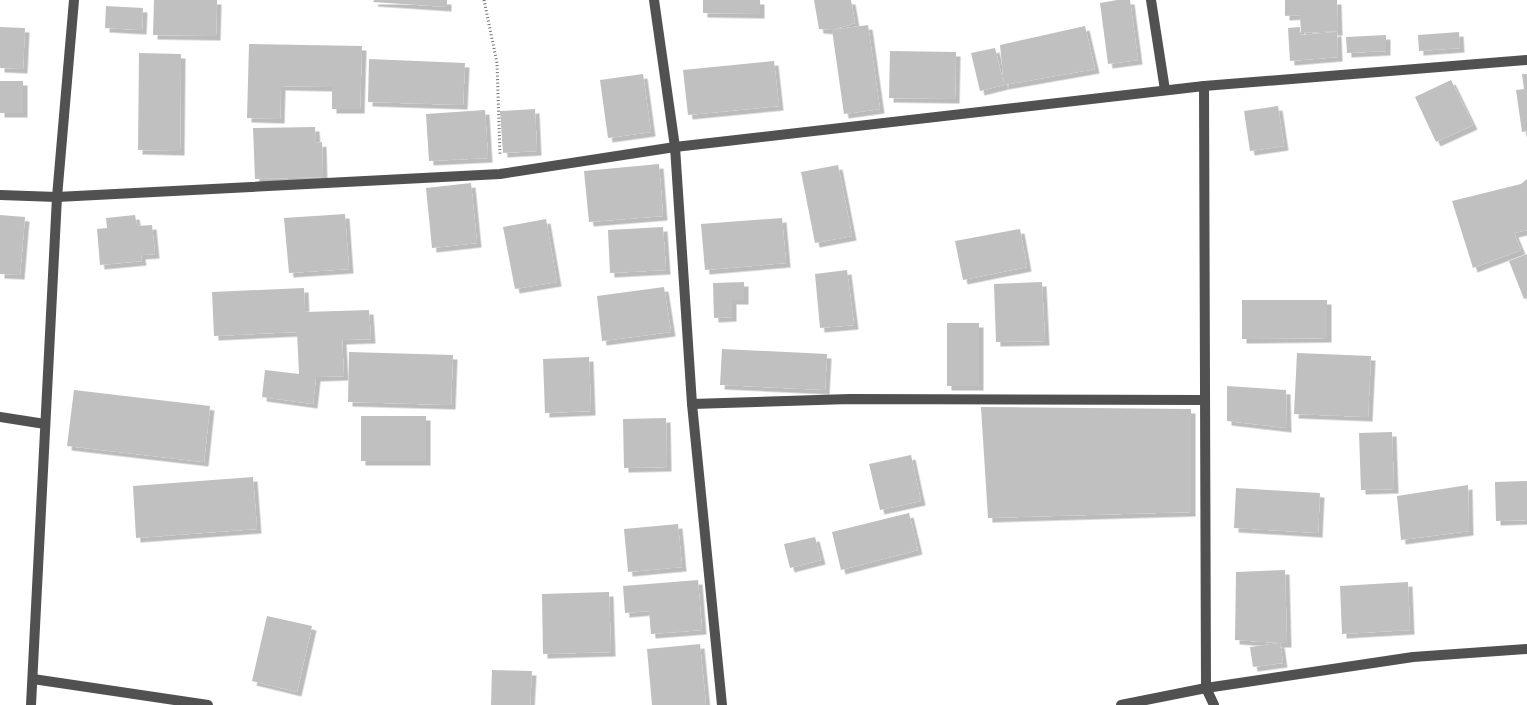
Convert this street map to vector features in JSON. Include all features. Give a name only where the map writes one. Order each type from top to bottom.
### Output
[{"type":"street","points":[[31,705],[57,197],[74,0]]},
{"type":"street","points":[[654,0],[675,147],[692,404],[722,705]]},
{"type":"street","points":[[1151,0],[1165,90]]},
{"type":"street","points":[[0,195],[57,197],[500,174],[675,147],[1165,90],[1527,60]]},
{"type":"street","points":[[1204,86],[1206,688],[1214,705]]},
{"type":"street","points":[[692,404],[850,399],[1204,400]]},
{"type":"street","points":[[0,417],[45,424]]},
{"type":"street","points":[[1121,705],[1206,688],[1413,657],[1527,649]]},
{"type":"street","points":[[33,680],[208,705]]},
{"type":"path","points":[[484,0],[497,63],[500,174]]},
{"type":"building","points":[[154,0],[217,0],[216,36],[153,35]]},
{"type":"building","points":[[374,0],[447,0],[447,7],[373,2]]},
{"type":"building","points":[[703,0],[760,0],[760,14],[703,13]]},
{"type":"building","points":[[814,0],[851,0],[855,23],[832,30],[819,29]]},
{"type":"building","points":[[1130,0],[1138,60],[1108,64],[1100,3]]},
{"type":"building","points":[[1285,0],[1337,0],[1338,31],[1301,33],[1300,15],[1285,16]]},
{"type":"building","points":[[106,6],[143,8],[142,30],[105,28]]},
{"type":"building","points":[[868,25],[880,109],[844,114],[832,30]]},
{"type":"building","points":[[1085,26],[1095,69],[1004,85],[1000,45]]},
{"type":"building","points":[[0,27],[25,28],[23,69],[0,68]]},
{"type":"building","points":[[1300,27],[1300,35],[1337,32],[1338,57],[1290,61],[1288,28]]},
{"type":"building","points":[[1459,32],[1460,48],[1419,51],[1418,35]]},
{"type":"building","points":[[1386,35],[1386,51],[1347,53],[1346,37]]},
{"type":"building","points":[[249,44],[362,46],[360,109],[332,109],[332,87],[281,86],[280,119],[247,118]]},
{"type":"building","points":[[995,48],[1004,85],[980,91],[971,53]]},
{"type":"building","points":[[890,51],[956,52],[955,99],[889,98]]},
{"type":"building","points":[[139,53],[181,54],[180,151],[138,150]]},
{"type":"building","points":[[369,59],[465,63],[463,105],[368,102]]},
{"type":"building","points":[[774,61],[779,106],[688,115],[683,70]]},
{"type":"building","points":[[643,74],[651,132],[608,138],[600,80]]},
{"type":"building","points":[[1522,74],[1527,74],[1527,131],[1522,132],[1516,90],[1524,89]]},
{"type":"building","points":[[1451,80],[1473,125],[1436,142],[1415,97]]},
{"type":"building","points":[[0,81],[23,81],[23,113],[0,113]]},
{"type":"building","points":[[1278,106],[1284,146],[1250,151],[1244,111]]},
{"type":"building","points":[[535,109],[537,151],[503,153],[500,111]]},
{"type":"building","points":[[485,110],[488,158],[429,161],[426,114]]},
{"type":"building","points":[[315,127],[316,143],[322,142],[323,177],[255,179],[253,128]]},
{"type":"building","points":[[659,164],[663,216],[589,222],[584,171]]},
{"type":"building","points":[[838,165],[852,236],[815,243],[801,172]]},
{"type":"building","points":[[1527,179],[1527,230],[1514,233],[1521,250],[1473,268],[1452,201],[1521,184]]},
{"type":"building","points":[[471,183],[477,243],[432,248],[426,188]]},
{"type":"building","points":[[345,214],[349,269],[289,273],[284,218]]},
{"type":"building","points":[[0,215],[25,217],[20,275],[0,274]]},
{"type":"building","points":[[135,215],[137,226],[152,225],[155,254],[141,255],[142,261],[100,265],[97,229],[107,228],[106,218]]},
{"type":"building","points":[[782,218],[786,263],[705,270],[701,224]]},
{"type":"building","points":[[546,219],[557,282],[515,289],[503,227]]},
{"type":"building","points":[[663,227],[666,270],[610,273],[608,230]]},
{"type":"building","points":[[1020,229],[1027,267],[963,280],[955,241]]},
{"type":"building","points":[[1527,254],[1527,298],[1524,299],[1509,261]]},
{"type":"building","points":[[847,270],[854,325],[820,328],[815,274]]},
{"type":"building","points":[[744,282],[744,300],[732,300],[732,317],[714,318],[713,283]]},
{"type":"building","points":[[1042,282],[1045,341],[996,342],[994,284]]},
{"type":"building","points":[[664,287],[671,332],[602,341],[597,296]]},
{"type":"building","points":[[304,288],[305,312],[369,310],[371,339],[342,340],[344,376],[316,377],[313,404],[262,397],[265,370],[299,374],[297,332],[214,336],[212,292]]},
{"type":"building","points":[[1242,300],[1327,300],[1327,338],[1242,339]]},
{"type":"building","points":[[947,323],[979,323],[979,386],[947,386]]},
{"type":"building","points":[[722,349],[827,354],[825,390],[720,385]]},
{"type":"building","points":[[349,352],[453,355],[451,405],[348,402]]},
{"type":"building","points":[[1297,353],[1371,356],[1368,417],[1294,414]]},
{"type":"building","points":[[589,357],[591,411],[545,413],[543,359]]},
{"type":"building","points":[[1227,386],[1286,390],[1287,428],[1227,421]]},
{"type":"building","points":[[74,390],[210,406],[204,462],[67,446]]},
{"type":"building","points":[[981,407],[1191,409],[1191,512],[988,518]]},
{"type":"building","points":[[361,416],[426,416],[426,461],[361,461]]},
{"type":"building","points":[[666,418],[667,467],[624,468],[623,419]]},
{"type":"building","points":[[1392,432],[1394,489],[1361,490],[1359,433]]},
{"type":"building","points":[[911,455],[921,501],[880,510],[869,464]]},
{"type":"building","points":[[253,477],[257,529],[136,538],[133,486]]},
{"type":"building","points":[[1527,481],[1527,520],[1496,521],[1495,482]]},
{"type":"building","points":[[1468,485],[1469,531],[1401,540],[1397,496]]},
{"type":"building","points":[[1236,488],[1320,493],[1318,533],[1234,528]]},
{"type":"building","points":[[909,513],[918,550],[841,570],[832,532]]},
{"type":"building","points":[[678,524],[682,567],[628,572],[624,529]]},
{"type":"building","points":[[815,537],[821,560],[790,568],[784,544]]},
{"type":"building","points":[[1285,570],[1287,643],[1235,640],[1236,572]]},
{"type":"building","points":[[698,580],[702,630],[651,634],[649,611],[625,613],[623,586]]},
{"type":"building","points":[[1408,582],[1410,630],[1342,634],[1340,586]]},
{"type":"building","points":[[609,592],[611,652],[543,654],[542,594]]},
{"type":"building","points":[[267,616],[312,626],[297,692],[252,681]]},
{"type":"building","points":[[1280,643],[1283,663],[1253,667],[1250,647]]},
{"type":"building","points":[[700,644],[706,705],[652,705],[647,649]]},
{"type":"building","points":[[492,670],[532,671],[530,705],[491,705]]}]
